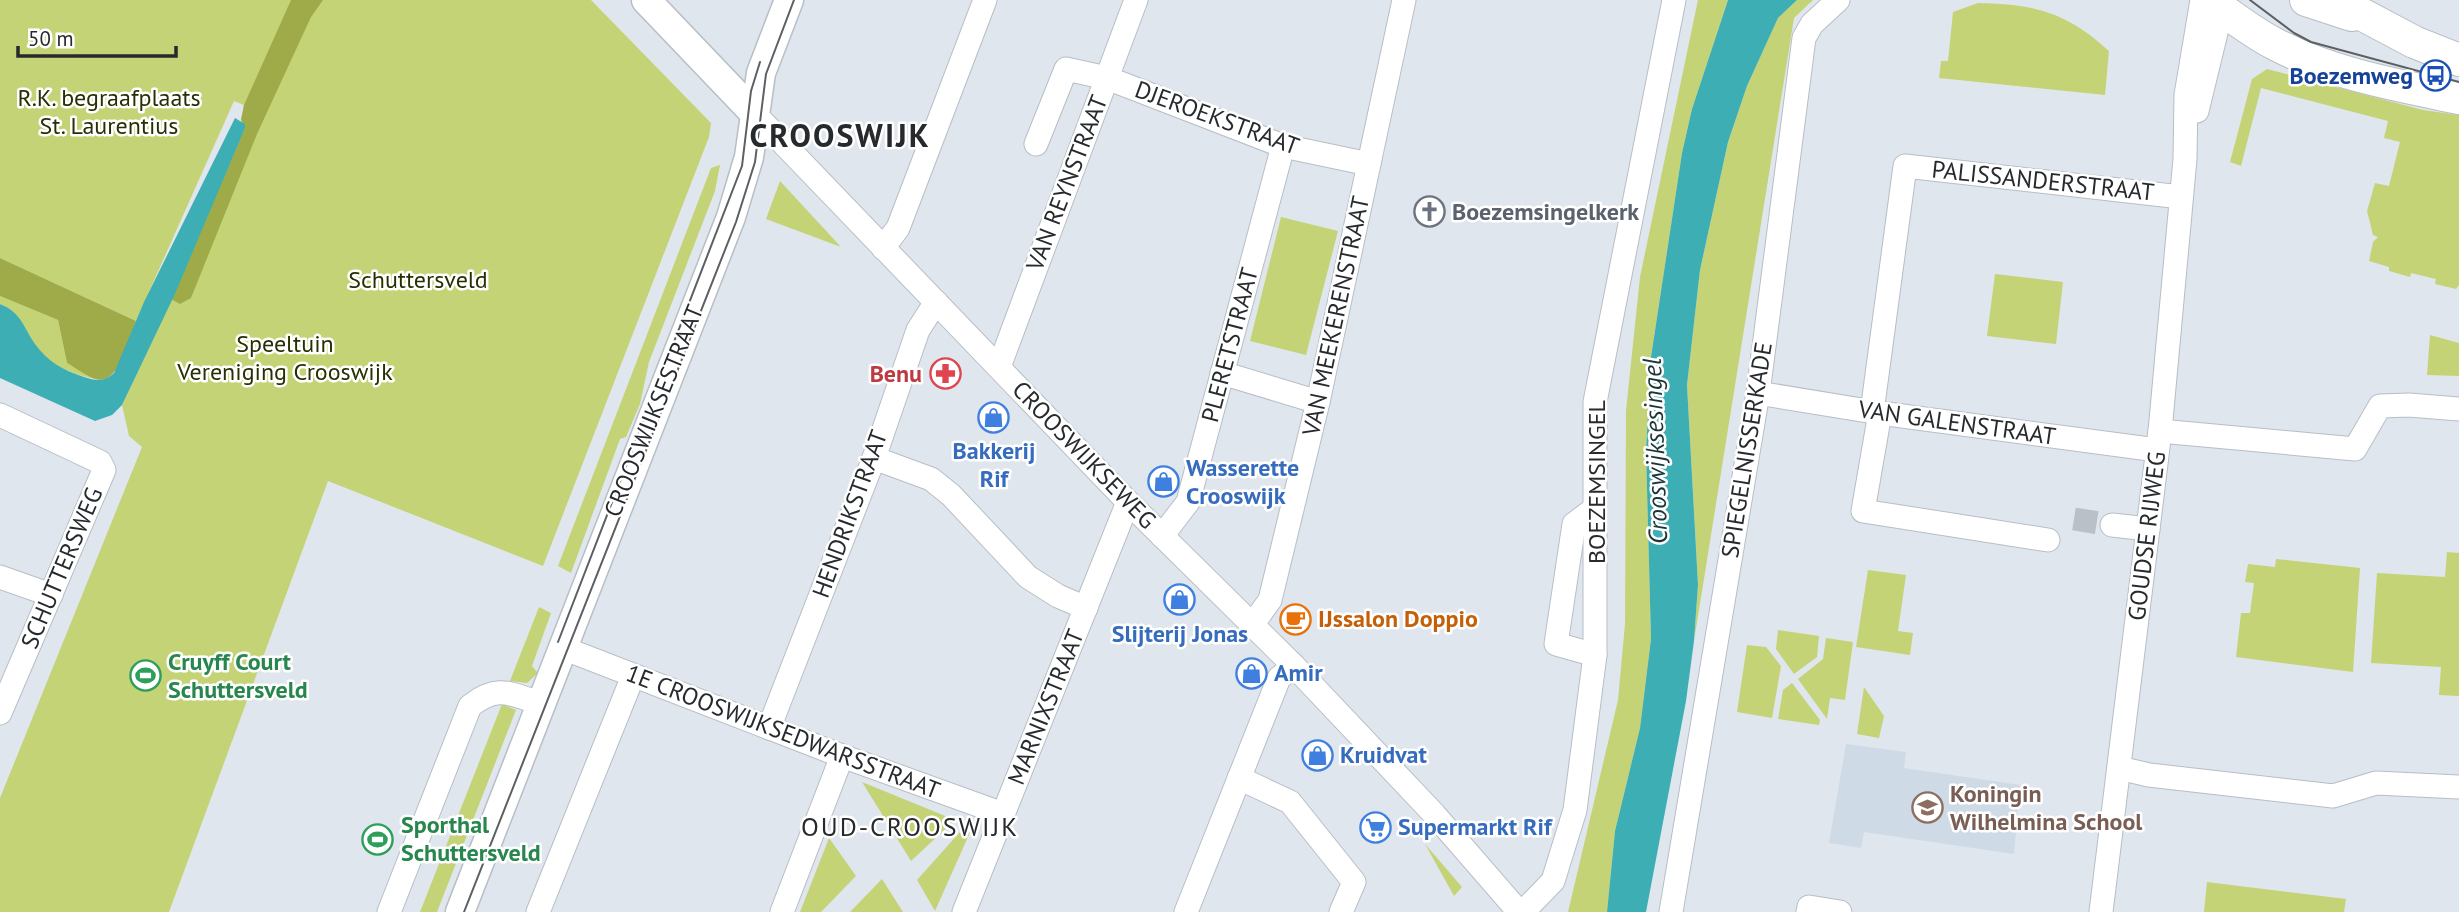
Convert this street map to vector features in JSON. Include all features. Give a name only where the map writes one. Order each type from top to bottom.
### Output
[{"type":"main road","points":[[2306,0],[2370,21],[2459,60]]},
{"type":"main road","points":[[2335,0],[2370,21]]},
{"type":"main road","points":[[2214,2],[2274,44],[2313,61],[2373,80],[2459,98]]},
{"type":"street","name":"CROOSWIJKSEWEG","points":[[646,0],[1128,502],[1294,666],[1434,814],[1521,912]]},
{"type":"street","name":"CROOSWIJKSESTRAAT","points":[[460,912],[731,217],[749,157],[761,73],[789,0]]},
{"type":"street","points":[[884,248],[898,228],[985,0]]},
{"type":"street","name":"VAN REYNSTRAAT","points":[[999,367],[1136,0]]},
{"type":"street","name":"VAN MEEKERENSTRAAT","points":[[1252,625],[1270,600],[1318,402],[1404,0]]},
{"type":"street","name":"BOEZEMSINGEL","points":[[1521,912],[1553,881],[1567,840],[1579,782],[1595,655],[1595,402],[1674,0]]},
{"type":"street","name":"SPIEGELNISSERKADE","points":[[1671,912],[1758,393],[1804,38],[1812,24],[1838,0]]},
{"type":"street","name":"GOUDSE RIJWEG","points":[[2101,912],[2159,440],[2185,159],[2214,2]]},
{"type":"street","name":"DJEROEKSTRAAT","points":[[1037,144],[1066,69],[1107,78],[1283,146],[1369,164]]},
{"type":"street","name":"PLERETSTRAAT","points":[[1162,536],[1188,502],[1283,146]]},
{"type":"street","name":"PALISSANDERSTRAAT","points":[[1876,412],[1905,166],[2181,197]]},
{"type":"street","name":"HENDRIKSTRAAT","points":[[769,728],[874,458],[918,330],[936,302]]},
{"type":"street","points":[[1223,373],[1318,402]]},
{"type":"street","name":"VAN GALENSTRAAT","points":[[1758,393],[1876,412],[2159,440],[2355,449],[2380,406],[2459,409]]},
{"type":"street","points":[[1876,412],[1863,511],[2049,540]]},
{"type":"street","name":"SCHUTTERSWEG","points":[[0,415],[100,462],[104,470],[0,713]]},
{"type":"street","points":[[874,458],[931,479],[951,495],[1028,577],[1058,596],[1086,608]]},
{"type":"street","name":"MARNIXSTRAAT","points":[[964,912],[1128,502]]},
{"type":"street","points":[[1594,509],[1574,524],[1556,644],[1595,655]]},
{"type":"street","points":[[2112,525],[2148,529]]},
{"type":"street","points":[[0,577],[51,595]]},
{"type":"street","name":"1E CROOSWIJKSEDWARSSTRAAT","points":[[563,648],[842,756],[1003,814]]},
{"type":"street","points":[[1186,912],[1279,678],[1294,666]]},
{"type":"street","points":[[538,912],[633,676]]},
{"type":"street","points":[[389,912],[470,706],[485,694],[506,691],[540,704]]},
{"type":"street","points":[[782,912],[842,756]]},
{"type":"street","points":[[2119,768],[2149,775],[2333,796],[2376,783],[2459,788]]},
{"type":"street","points":[[1240,778],[1290,802],[1354,882],[1341,912]]},
{"type":"street","points":[[1808,909],[1840,912]]},
{"type":"shaded area","name":"Koningin Wilhelmina School","points":[[1846,744],[1906,752],[1904,768],[2020,785],[2014,854],[1864,832],[1861,848],[1829,843]]},
{"type":"green space","name":"Schuttersveld","points":[[0,0],[591,0],[711,123],[709,137],[543,566],[328,481],[169,912],[0,912],[0,798],[142,447],[129,436],[122,405],[171,300],[245,124],[241,120],[244,105],[234,101],[136,321],[0,258]]},
{"type":"green space","points":[[291,0],[323,0],[311,17],[257,134],[191,298],[180,304],[171,299],[245,128],[241,120],[244,105]]},
{"type":"green space","points":[[1698,0],[1728,0],[1692,109],[1682,153],[1651,357],[1646,451],[1651,639],[1640,728],[1615,831],[1607,912],[1568,912],[1618,700],[1625,624],[1626,411],[1640,277]]},
{"type":"green space","points":[[1797,0],[1813,0],[1794,18],[1694,641],[1698,585],[1687,385],[1700,270],[1728,142],[1747,86],[1778,18]]},
{"type":"green space","points":[[1978,3],[2033,8],[2079,27],[2109,51],[2105,95],[1939,78],[1941,61],[1948,61],[1953,12]]},
{"type":"green space","points":[[2267,69],[2423,110],[2459,115],[2459,285],[2456,289],[2435,284],[2436,279],[2411,273],[2410,277],[2389,271],[2389,267],[2369,261],[2373,242],[2378,237],[2373,235],[2367,211],[2375,183],[2389,186],[2400,142],[2384,138],[2388,121],[2261,88],[2241,166],[2230,162],[2252,79]]},
{"type":"green space","points":[[720,165],[715,191],[649,362],[640,404],[626,437],[620,439],[571,573],[558,566],[711,168]]},
{"type":"green space","points":[[780,181],[841,247],[766,219]]},
{"type":"green space","points":[[1281,217],[1338,231],[1306,355],[1250,341]]},
{"type":"green space","points":[[0,258],[136,321],[122,359],[111,376],[96,379],[67,363],[58,320],[0,296]]},
{"type":"green space","points":[[1995,274],[2063,282],[2056,344],[1987,336]]},
{"type":"green space","points":[[0,296],[58,320],[67,363],[98,380],[70,371],[44,356],[15,315],[0,304]]},
{"type":"green space","points":[[2430,335],[2459,343],[2459,376],[2427,375]]},
{"type":"green space","points":[[2447,552],[2459,553],[2459,696],[2439,695],[2441,667],[2371,663],[2377,573],[2445,577]]},
{"type":"green space","points":[[2276,559],[2360,568],[2353,672],[2236,657],[2241,613],[2250,613],[2254,583],[2245,582],[2248,564],[2275,567]]},
{"type":"green space","points":[[1868,570],[1906,575],[1898,631],[1913,633],[1910,655],[1856,647]]},
{"type":"green space","points":[[539,607],[551,613],[532,666],[538,673],[527,683],[510,681]]},
{"type":"green space","points":[[1778,630],[1819,636],[1817,657],[1794,674],[1776,649]]},
{"type":"green space","points":[[1826,638],[1853,642],[1845,700],[1830,698],[1827,719],[1798,679],[1823,659]]},
{"type":"green space","points":[[1747,645],[1766,647],[1781,666],[1772,718],[1737,712]]},
{"type":"green space","points":[[1792,683],[1820,720],[1819,725],[1778,719],[1783,690]]},
{"type":"green space","points":[[1864,687],[1884,716],[1879,738],[1857,734]]},
{"type":"green space","points":[[502,704],[516,710],[437,912],[420,912]]},
{"type":"green space","points":[[862,782],[955,820],[911,861]]},
{"type":"green space","points":[[968,823],[971,830],[935,911],[917,880]]},
{"type":"green space","points":[[829,838],[856,876],[821,912],[800,912]]},
{"type":"green space","points":[[1425,844],[1462,887],[1454,896]]},
{"type":"green space","points":[[882,879],[903,912],[850,912]]},
{"type":"green space","points":[[2207,882],[2346,899],[2344,912],[2204,912]]},
{"type":"water","name":"Crooswijksesingel","points":[[1728,0],[1797,0],[1778,18],[1747,86],[1728,142],[1700,270],[1687,385],[1698,585],[1686,701],[1646,912],[1607,912],[1615,831],[1640,728],[1651,639],[1646,451],[1651,357],[1682,153],[1692,109]]},
{"type":"water","points":[[235,118],[245,124],[245,128],[174,296],[122,405],[112,415],[95,421],[0,378],[0,304],[18,316],[35,344],[56,365],[100,380],[114,373],[144,302]]},
{"type":"tunnel","points":[[2074,519],[2112,525]]},
{"type":"tram line","points":[[464,912],[736,222],[755,162],[766,74],[794,0]]},
{"type":"tram line","points":[[2250,0],[2294,33],[2311,42],[2459,82]]},
{"type":"tram line","points":[[558,642],[742,166],[751,91],[760,62]]},
{"type":"place","name":"Boezemweg","points":[[2436,76]]},
{"type":"place","name":"Boezemsingelkerk","points":[[1429,212]]},
{"type":"place","name":"Benu","points":[[945,374]]},
{"type":"place","name":"Bakkerij Rif","points":[[994,417]]},
{"type":"place","name":"Wasserette Crooswijk","points":[[1163,482]]},
{"type":"place","name":"Slijterij Jonas","points":[[1180,600]]},
{"type":"place","name":"IJssalon Doppio","points":[[1295,619]]},
{"type":"place","name":"Amir","points":[[1251,673]]},
{"type":"place","name":"Cruyff Court Schuttersveld","points":[[145,676]]},
{"type":"place","name":"Kruidvat","points":[[1317,755]]},
{"type":"place","name":"Koningin Wilhelmina School","points":[[1927,808]]},
{"type":"place","name":"Supermarkt Rif","points":[[1375,827]]},
{"type":"place","name":"Sporthal Schuttersveld","points":[[378,839]]},
{"type":"district","name":"CROOSWIJK","points":[[840,136]]},
{"type":"district","name":"OUD-CROOSWIJK","points":[[910,827]]},
{"type":"park label","name":"R.K. begraafplaats St. Laurentius","points":[[109,112]]},
{"type":"park label","name":"Speeltuin Vereniging Crooswijk","points":[[285,358]]}]
